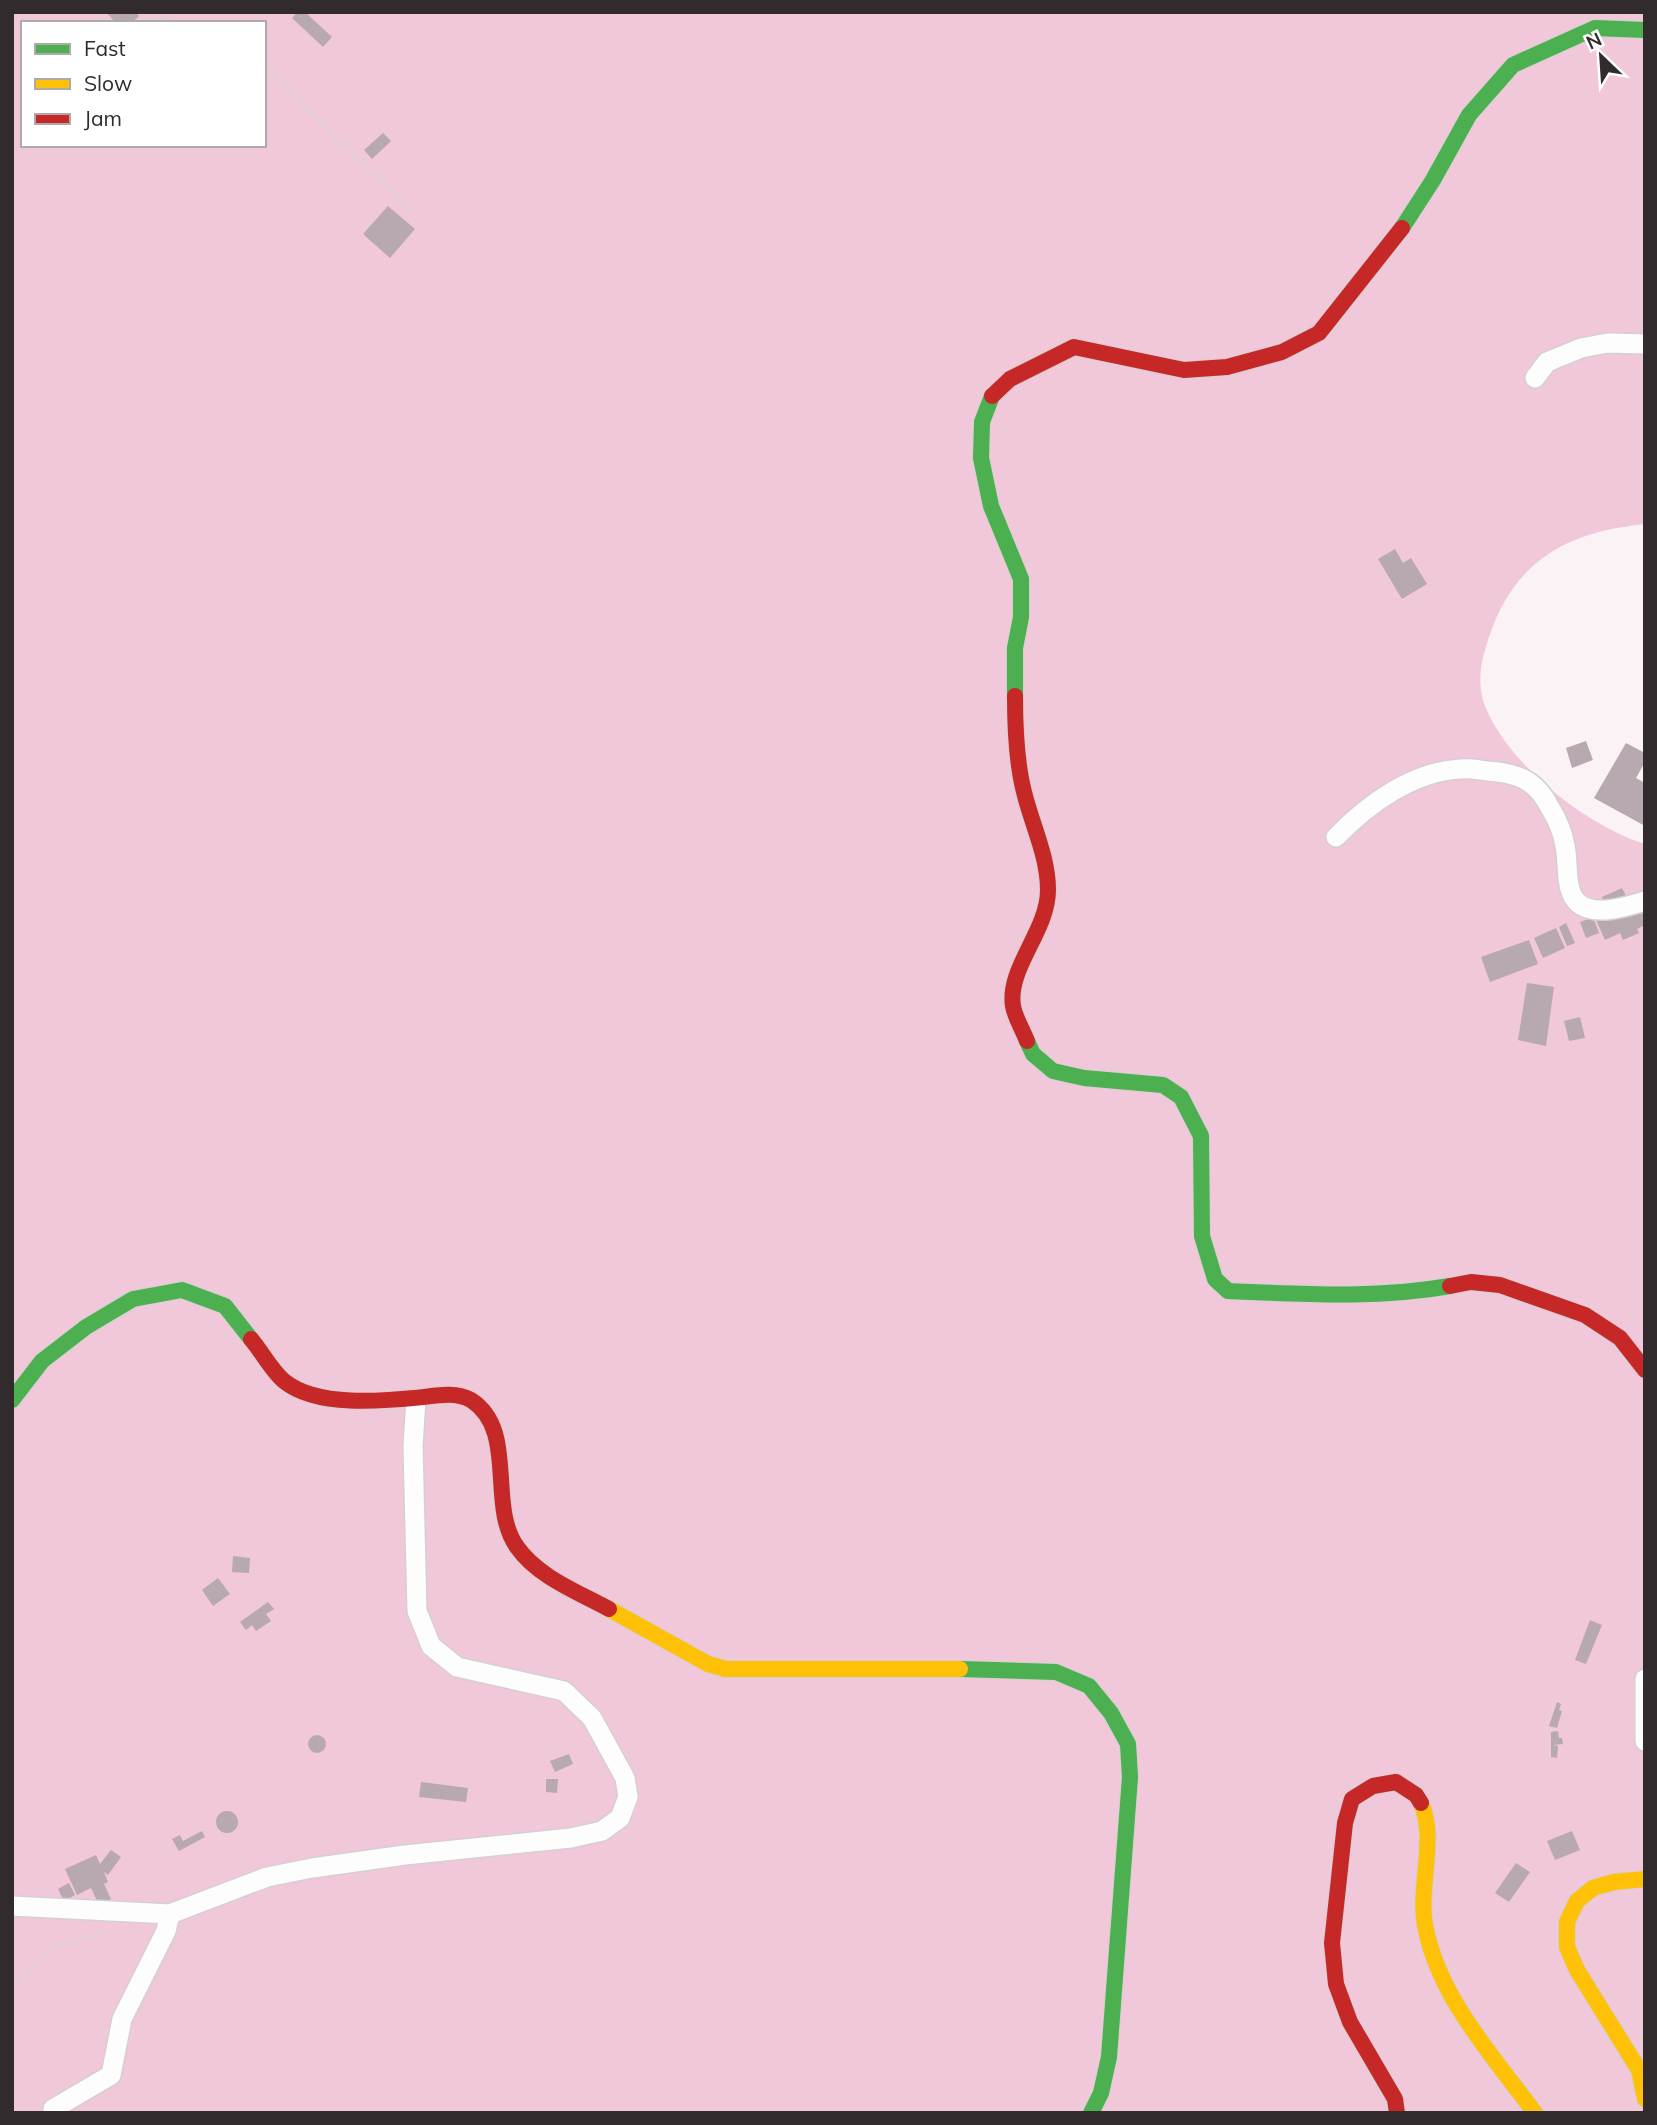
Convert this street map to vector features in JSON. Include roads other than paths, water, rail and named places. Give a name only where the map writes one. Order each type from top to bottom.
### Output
[{"type":"street","points":[[1645,30],[1631,27],[1595,29],[1513,65],[1469,116],[1402,228],[1319,333],[1282,352],[1216,368],[1184,369],[1074,347],[1010,379],[990,398],[982,422],[981,458],[991,506],[1021,579],[1021,617],[1015,648],[1016,725],[1023,790],[1046,864],[1048,893],[1038,932],[1014,981],[1013,1007],[1033,1054],[1053,1071],[1084,1078],[1163,1085],[1181,1097],[1201,1136],[1202,1236],[1215,1279],[1227,1291],[1361,1296],[1410,1293],[1471,1282],[1500,1285],[1585,1315],[1620,1338],[1645,1370]]},
{"type":"street","points":[[1535,378],[1547,362],[1581,348],[1608,343],[1645,344]]},
{"type":"street","points":[[1336,837],[1361,812],[1424,776],[1460,769],[1512,773],[1534,785],[1549,806],[1565,844],[1570,889],[1576,901],[1590,910],[1627,907],[1645,901]]},
{"type":"street","points":[[12,1400],[42,1362],[86,1327],[132,1299],[181,1290],[225,1306],[284,1381],[311,1396],[379,1401],[451,1394],[469,1399],[485,1412],[497,1438],[504,1520],[517,1547],[539,1570],[708,1664],[726,1669],[993,1669],[1056,1672],[1088,1686],[1111,1713],[1128,1744],[1130,1777],[1109,2057],[1101,2093],[1091,2113]]},
{"type":"street","points":[[12,1906],[170,1914],[267,1877],[405,1855],[571,1839],[602,1831],[620,1818],[628,1797],[625,1778],[592,1718],[565,1691],[457,1667],[431,1646],[417,1611],[413,1446],[416,1399]]},
{"type":"street","points":[[1645,1679],[1645,1741]]},
{"type":"street","points":[[1397,2113],[1395,2099],[1345,2009],[1336,1984],[1332,1943],[1345,1823],[1352,1799],[1373,1786],[1396,1783],[1418,1798],[1425,1816],[1424,1920],[1430,1952],[1446,1987],[1535,2113]]},
{"type":"street","points":[[1645,1879],[1614,1882],[1593,1888],[1577,1901],[1567,1922],[1567,1947],[1577,1970],[1639,2070],[1645,2099]]},
{"type":"street","points":[[53,2113],[53,2109],[111,2075],[122,2019],[166,1931],[170,1914]]},
{"type":"street","points":[[1642,2113],[1645,2107]]}]
